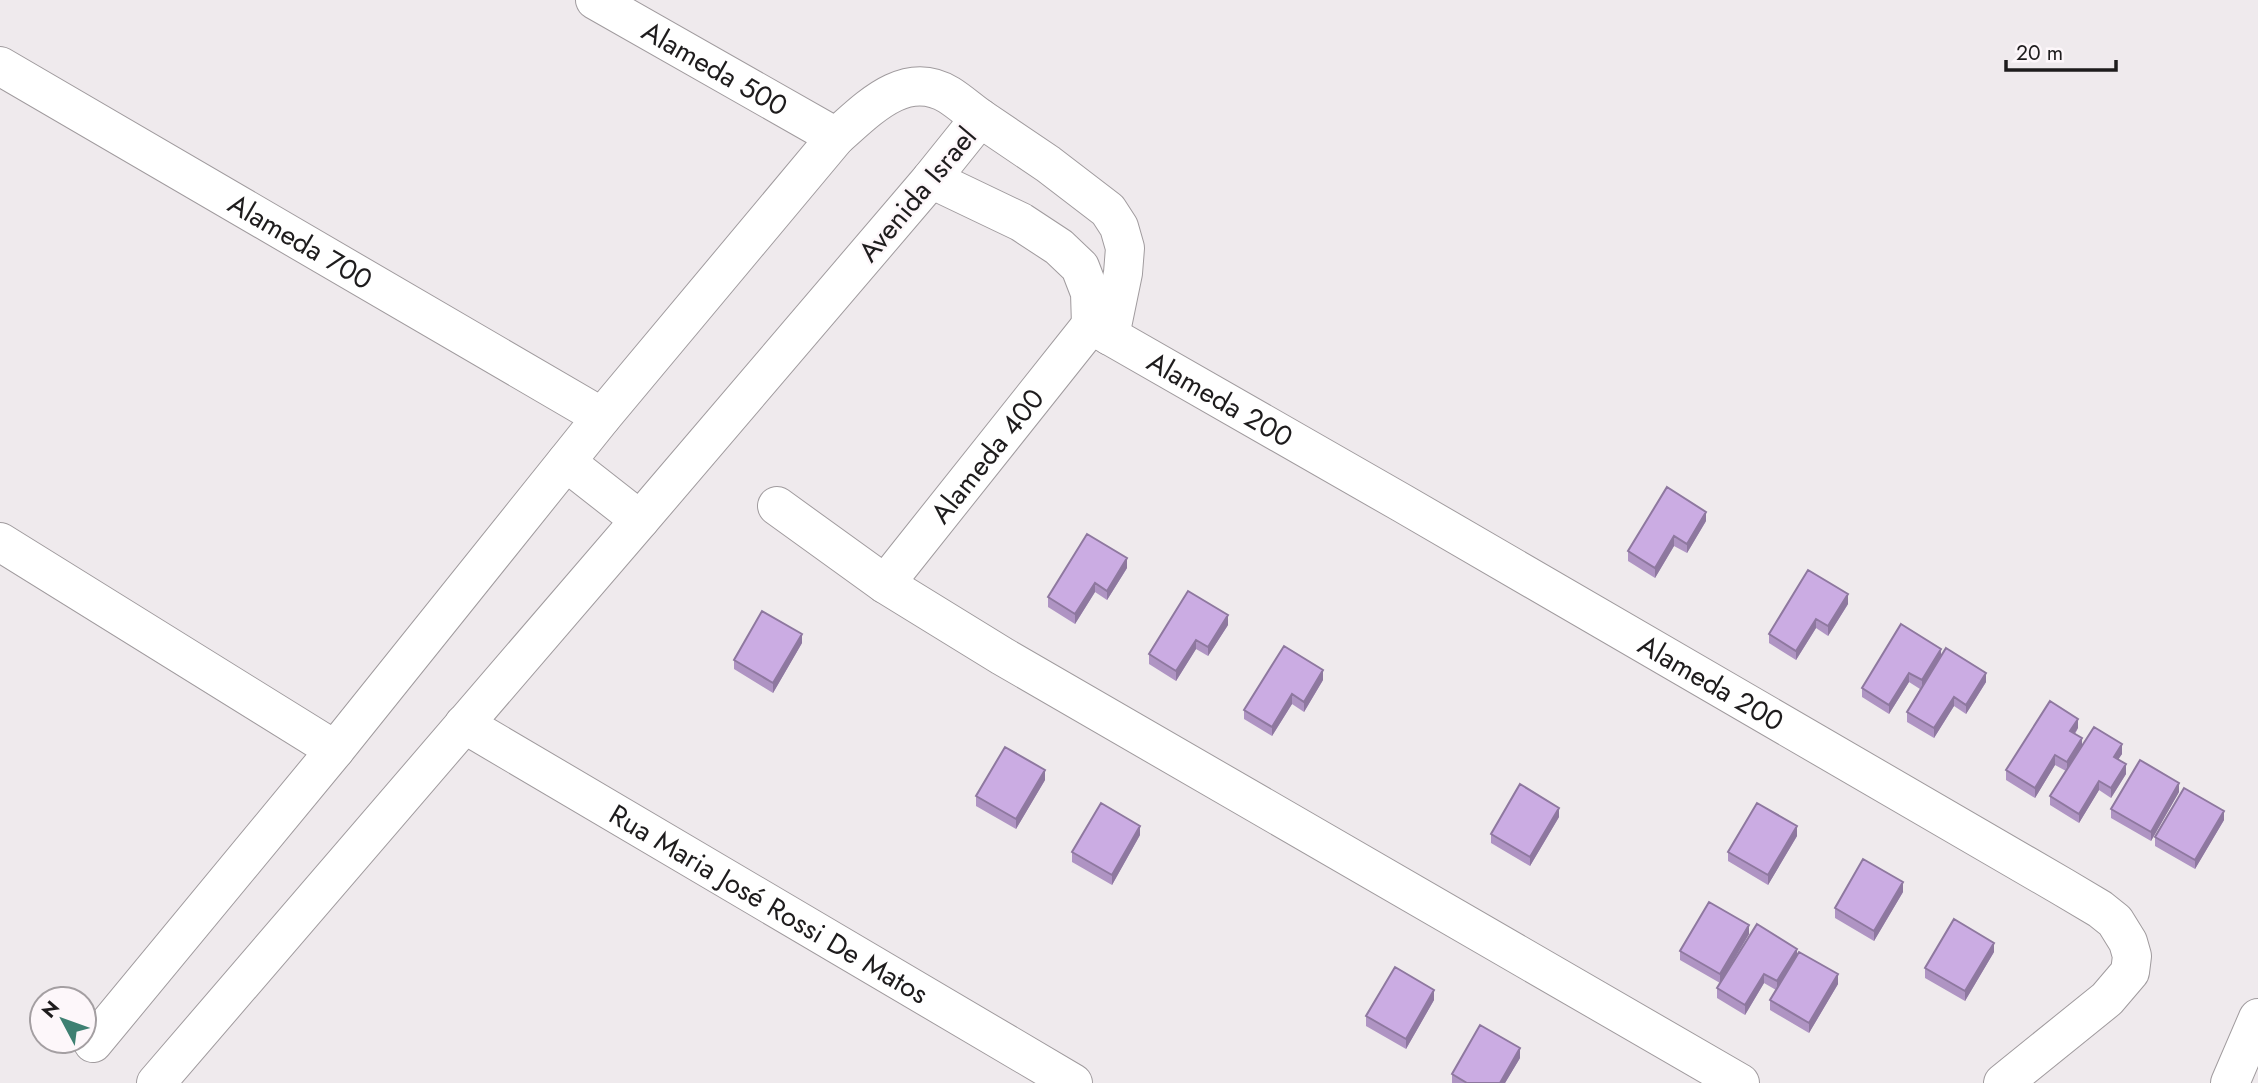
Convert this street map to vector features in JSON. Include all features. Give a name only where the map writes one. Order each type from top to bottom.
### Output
[{"type":"street","name":"Alameda 500","points":[[595,0],[836,137]]},
{"type":"street","name":"Alameda 700","points":[[0,66],[602,418]]},
{"type":"street","name":"Avenida Israel","points":[[98,1037],[335,750],[602,418],[836,137],[877,101],[895,90],[919,87],[947,94],[979,118],[931,179],[156,1083]]},
{"type":"street","points":[[979,118],[1048,164],[1108,209],[1119,227],[1125,248],[1123,273],[1101,331]]},
{"type":"street","points":[[931,179],[1021,222],[1059,247],[1080,267],[1101,331]]},
{"type":"street","name":"Alameda 400","points":[[885,584],[1101,331]]},
{"type":"street","name":"Alameda 200","points":[[1101,331],[2063,887],[2115,921],[2128,942],[2132,956],[2130,972],[2107,999],[2003,1083]]},
{"type":"street","points":[[566,462],[640,520]]},
{"type":"street","points":[[777,506],[885,584],[1002,656],[1740,1083]]},
{"type":"street","points":[[0,542],[335,750]]},
{"type":"street","name":"Rua Maria José Rossi De Matos","points":[[464,724],[1073,1083]]},
{"type":"street","points":[[2230,1083],[2258,1018]]},
{"type":"building","points":[[1667,487],[1706,512],[1687,544],[1674,536],[1655,568],[1628,551]]},
{"type":"building","points":[[1087,534],[1127,558],[1107,591],[1095,583],[1075,614],[1048,597]]},
{"type":"building","points":[[1808,570],[1848,594],[1828,626],[1816,619],[1796,651],[1769,634]]},
{"type":"building","points":[[1188,591],[1228,615],[1208,647],[1196,640],[1176,671],[1149,654]]},
{"type":"building","points":[[762,611],[802,634],[773,683],[734,660]]},
{"type":"building","points":[[1901,624],[1941,649],[1922,680],[1909,673],[1889,705],[1862,688]]},
{"type":"building","points":[[1284,646],[1323,670],[1304,702],[1292,694],[1272,727],[1244,710]]},
{"type":"building","points":[[1946,648],[1986,673],[1966,705],[1954,697],[1934,728],[1907,712]]},
{"type":"building","points":[[2050,701],[2078,719],[2070,731],[2082,738],[2067,762],[2055,755],[2035,788],[2006,770]]},
{"type":"building","points":[[2094,727],[2122,744],[2114,757],[2126,764],[2111,788],[2099,781],[2079,814],[2050,796]]},
{"type":"building","points":[[1005,747],[1045,770],[1016,819],[976,796]]},
{"type":"building","points":[[2140,760],[2179,783],[2151,832],[2111,809]]},
{"type":"building","points":[[1520,784],[1559,808],[1530,857],[1491,834]]},
{"type":"building","points":[[2184,788],[2224,811],[2195,860],[2155,837]]},
{"type":"building","points":[[1101,803],[1140,826],[1112,875],[1072,852]]},
{"type":"building","points":[[1757,803],[1797,826],[1768,875],[1728,852]]},
{"type":"building","points":[[1863,859],[1903,882],[1874,931],[1835,908]]},
{"type":"building","points":[[1709,902],[1749,925],[1720,974],[1680,951]]},
{"type":"building","points":[[1954,919],[1994,943],[1965,991],[1925,968]]},
{"type":"building","points":[[1757,924],[1797,949],[1777,981],[1764,974],[1745,1005],[1717,988]]},
{"type":"building","points":[[1799,952],[1838,974],[1809,1023],[1770,1000]]},
{"type":"building","points":[[1395,967],[1434,990],[1406,1039],[1366,1016]]},
{"type":"building","points":[[1480,1025],[1520,1048],[1500,1083],[1467,1083],[1452,1074]]}]
